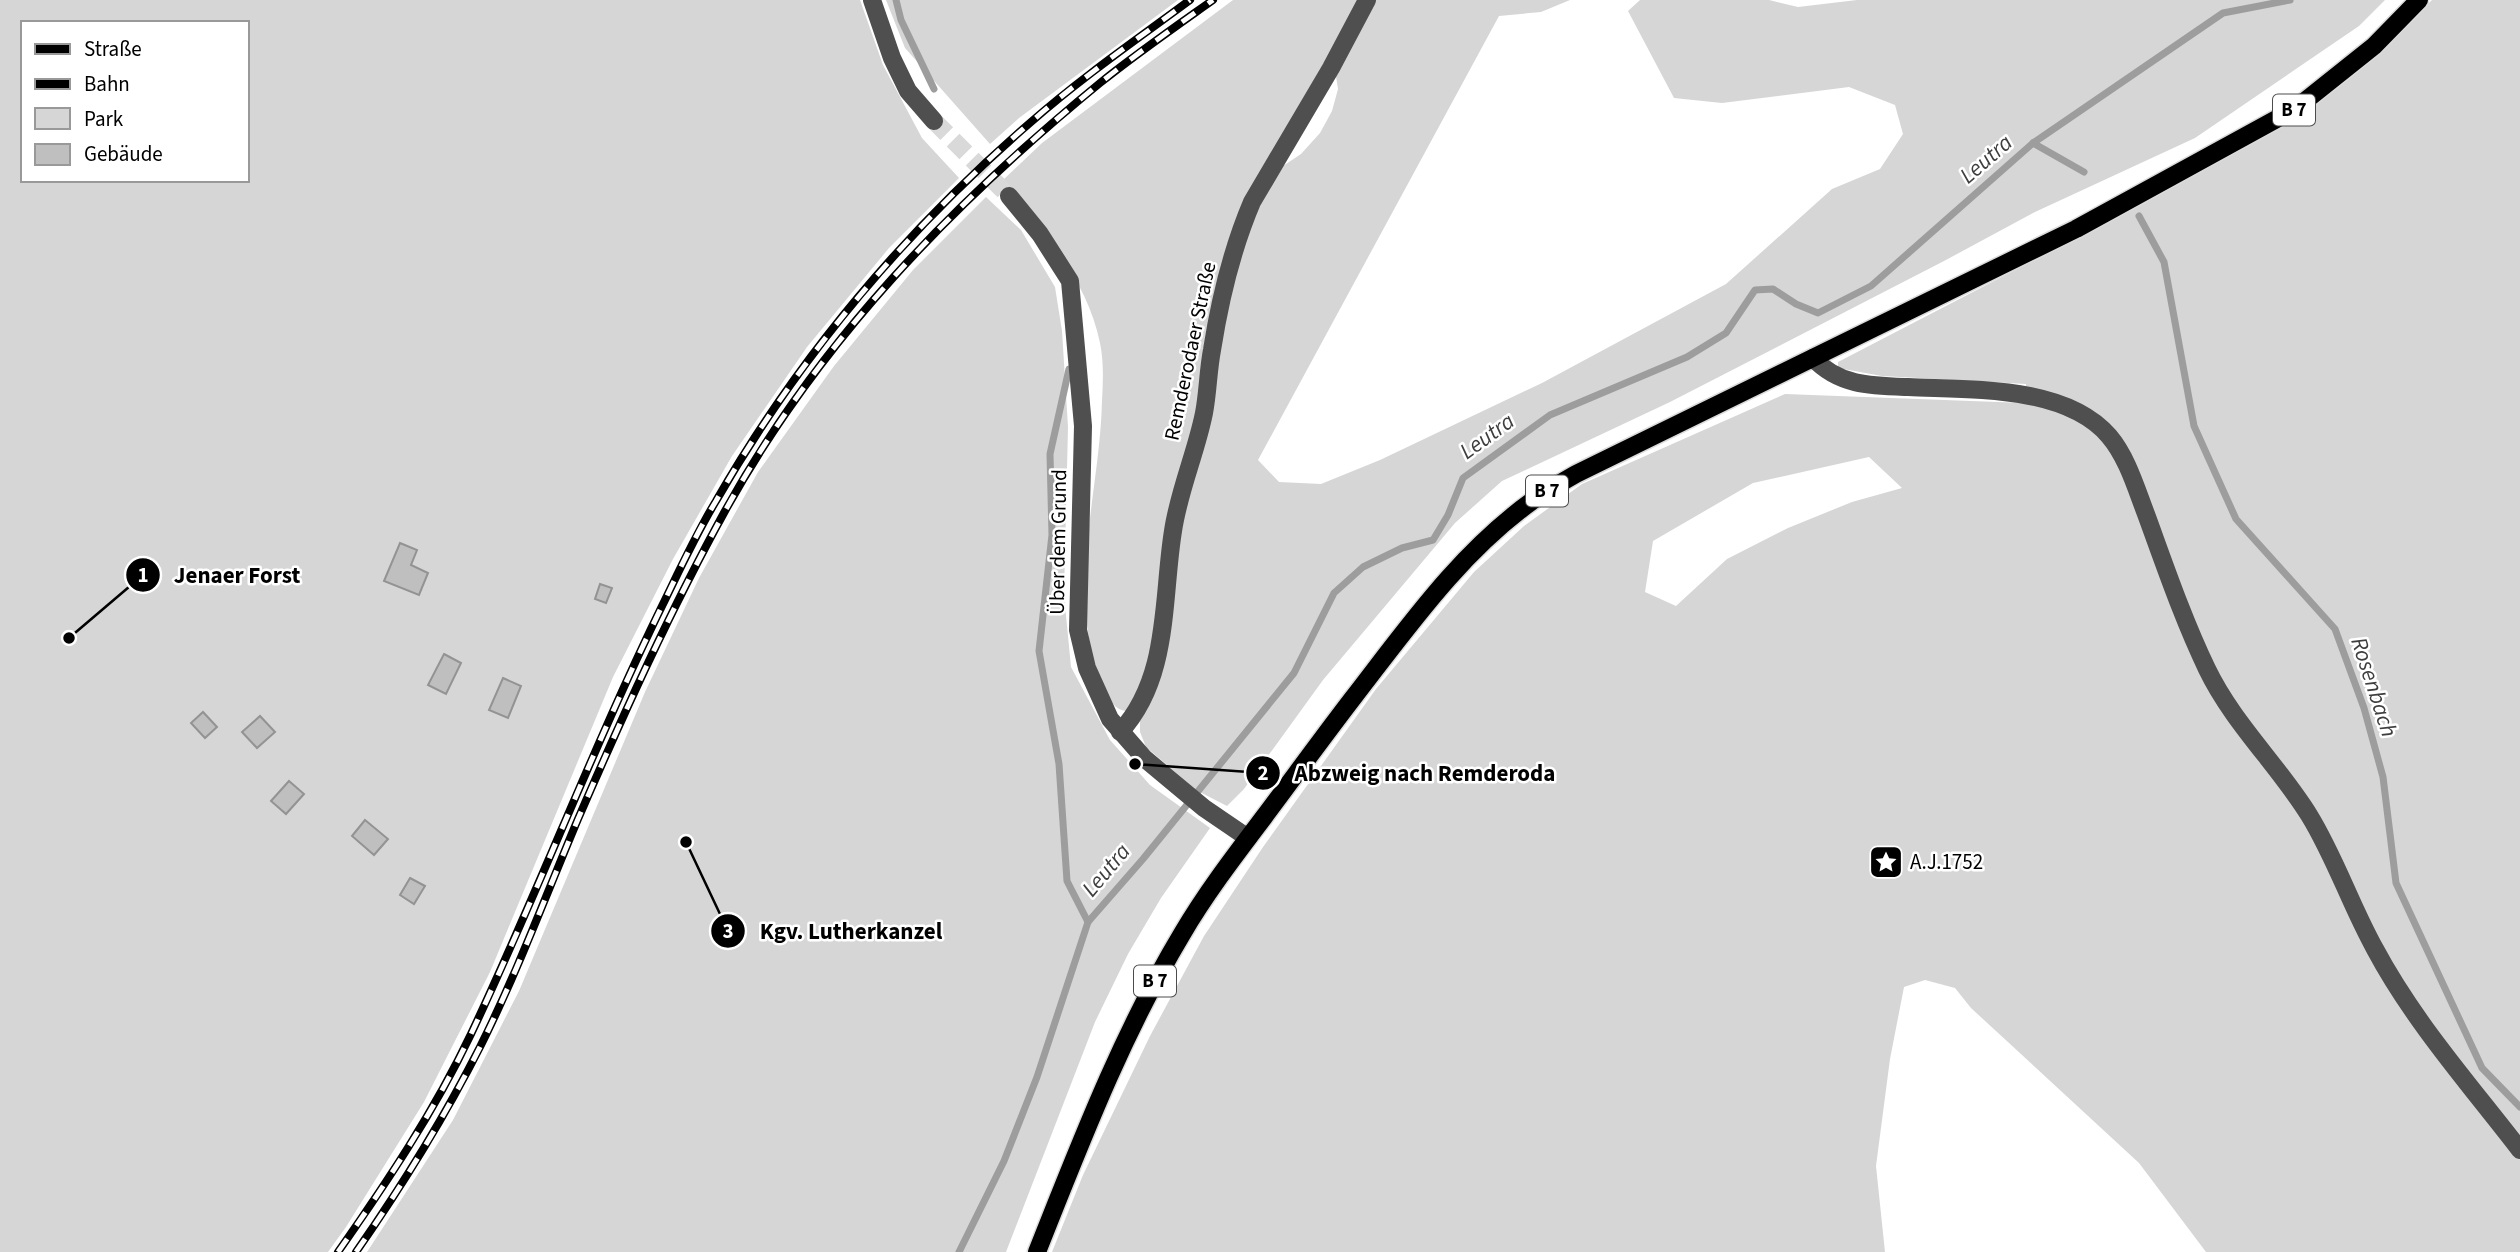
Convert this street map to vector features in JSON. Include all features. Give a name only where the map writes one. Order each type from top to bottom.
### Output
[{"type":"main road","name":"B 7","points":[[1038,1252],[1083,1136],[1150,990],[1183,932],[1248,838],[1409,625],[1456,570],[1494,532],[1535,499],[1576,474],[2076,229],[2295,109],[2374,46],[2419,0]]},
{"type":"street","points":[[872,0],[892,58],[908,91],[934,121]]},
{"type":"street","name":"Remderodaer Straße","points":[[1120,732],[1139,708],[1160,645],[1171,542],[1179,500],[1203,414],[1218,315],[1243,224],[1252,202],[1331,68],[1367,0]]},
{"type":"street","name":"Über dem Grund","points":[[1009,196],[1040,234],[1070,281],[1083,426],[1079,630],[1087,668],[1096,693],[1120,732],[1159,773],[1248,838]]},
{"type":"street","points":[[1813,358],[1835,376],[1865,386],[1958,389],[2041,397],[2076,411],[2108,434],[2134,482],[2207,670],[2227,704],[2295,792],[2317,828],[2375,950],[2403,995],[2431,1036],[2520,1150]]},
{"type":"green space","points":[[0,0],[860,0],[883,65],[922,138],[959,178],[889,248],[807,347],[732,456],[673,559],[613,677],[490,972],[424,1102],[328,1252],[0,1252]]},
{"type":"green space","points":[[886,0],[1178,0],[1019,118],[990,144],[905,48]]},
{"type":"green space","points":[[1233,0],[1362,0],[1249,200],[1144,684],[1126,711],[1114,705],[1103,685],[1092,651],[1086,617],[1087,545],[1100,436],[1103,365],[1100,343],[1094,320],[1074,276],[1003,180],[1042,143]]},
{"type":"green space","points":[[1371,0],[1570,0],[1541,12],[1499,16],[1258,460],[1279,482],[1321,484],[1380,460],[1542,383],[1726,284],[1832,189],[1880,169],[1903,134],[1895,105],[1849,87],[1722,103],[1674,98],[1628,11],[1640,0],[1769,0],[1798,7],[1857,0],[2385,0],[2359,26],[2195,138],[2035,212],[1670,402],[1502,481],[1455,523],[1323,680],[1244,789],[1227,806],[1196,790],[1146,747],[1140,732],[1140,721],[1238,251],[1277,170],[1301,154],[1320,133],[1332,111],[1338,89],[1335,70]]},
{"type":"green space","points":[[2432,0],[2520,0],[2520,1252],[2206,1252],[2139,1163],[1971,1008],[1955,988],[1925,980],[1904,987],[1890,1059],[1876,1166],[1885,1252],[1052,1252],[1083,1175],[1150,1036],[1204,936],[1263,847],[1376,689],[1474,572],[1524,526],[1582,484],[1785,394],[2024,403],[2026,384],[1882,376],[1838,368],[1838,362],[2077,238],[2375,55]],"holes":[[[1869,457],[1902,488],[1852,502],[1788,528],[1727,559],[1676,606],[1645,592],[1653,541],[1753,483]]]},
{"type":"green space","points":[[986,197],[1021,230],[1055,287],[1062,331],[1068,427],[1064,595],[1071,667],[1110,740],[1150,785],[1210,828],[1161,898],[1128,954],[1095,1022],[1006,1252],[367,1252],[453,1120],[519,991],[645,692],[699,578],[758,472],[834,366],[913,270]]},
{"type":"building","points":[[400,543],[417,550],[411,565],[428,573],[419,595],[384,581]]},
{"type":"building","points":[[600,584],[612,588],[606,603],[595,599]]},
{"type":"building","points":[[444,654],[461,663],[446,694],[428,685]]},
{"type":"building","points":[[503,678],[521,686],[508,718],[489,710]]},
{"type":"building","points":[[203,712],[217,727],[205,738],[191,723]]},
{"type":"building","points":[[260,716],[275,732],[257,748],[242,732]]},
{"type":"building","points":[[289,781],[304,794],[286,814],[271,801]]},
{"type":"building","points":[[365,820],[388,839],[374,855],[352,836]]},
{"type":"building","points":[[410,878],[425,886],[414,904],[400,895]]},
{"type":"waterway","points":[[896,0],[901,20],[934,89]]},
{"type":"waterway","name":"Leutra","points":[[959,1252],[1004,1161],[1037,1077],[1088,922],[1143,859],[1294,673],[1334,593],[1363,567],[1402,548],[1433,540],[1448,515],[1463,478],[1550,415],[1687,357],[1726,333],[1755,290],[1773,289],[1796,304],[1818,313],[1871,286],[2033,143],[2223,13],[2290,0]]},
{"type":"waterway","name":"Rosenbach","points":[[2033,143],[2084,172]]},
{"type":"waterway","name":"Rosenbach","points":[[2139,216],[2164,262],[2194,426],[2236,519],[2335,629],[2364,708],[2383,777],[2396,883],[2482,1068],[2520,1107]]},
{"type":"waterway","points":[[1069,369],[1050,454],[1052,535],[1039,651],[1059,764],[1067,881],[1088,922]]},
{"type":"tunnel","points":[[934,121],[1009,196]]},
{"type":"railway","points":[[338,1252],[409,1146],[457,1063],[496,981],[613,711],[682,565],[716,501],[782,397],[857,298],[985,163],[1069,90],[1190,0]]},
{"type":"railway","points":[[356,1252],[422,1151],[480,1047],[519,962],[595,780],[666,625],[725,511],[802,390],[892,279],[992,177],[1100,83],[1213,0]]},
{"type":"place","name":"Jenaer Forst","points":[[69,638]]},
{"type":"place","name":"Abzweig nach Remderoda","points":[[1135,764]]},
{"type":"place","name":"Kgv. Lutherkanzel","points":[[686,842]]},
{"type":"place","name":"A.J.1752","points":[[1886,862]]}]
